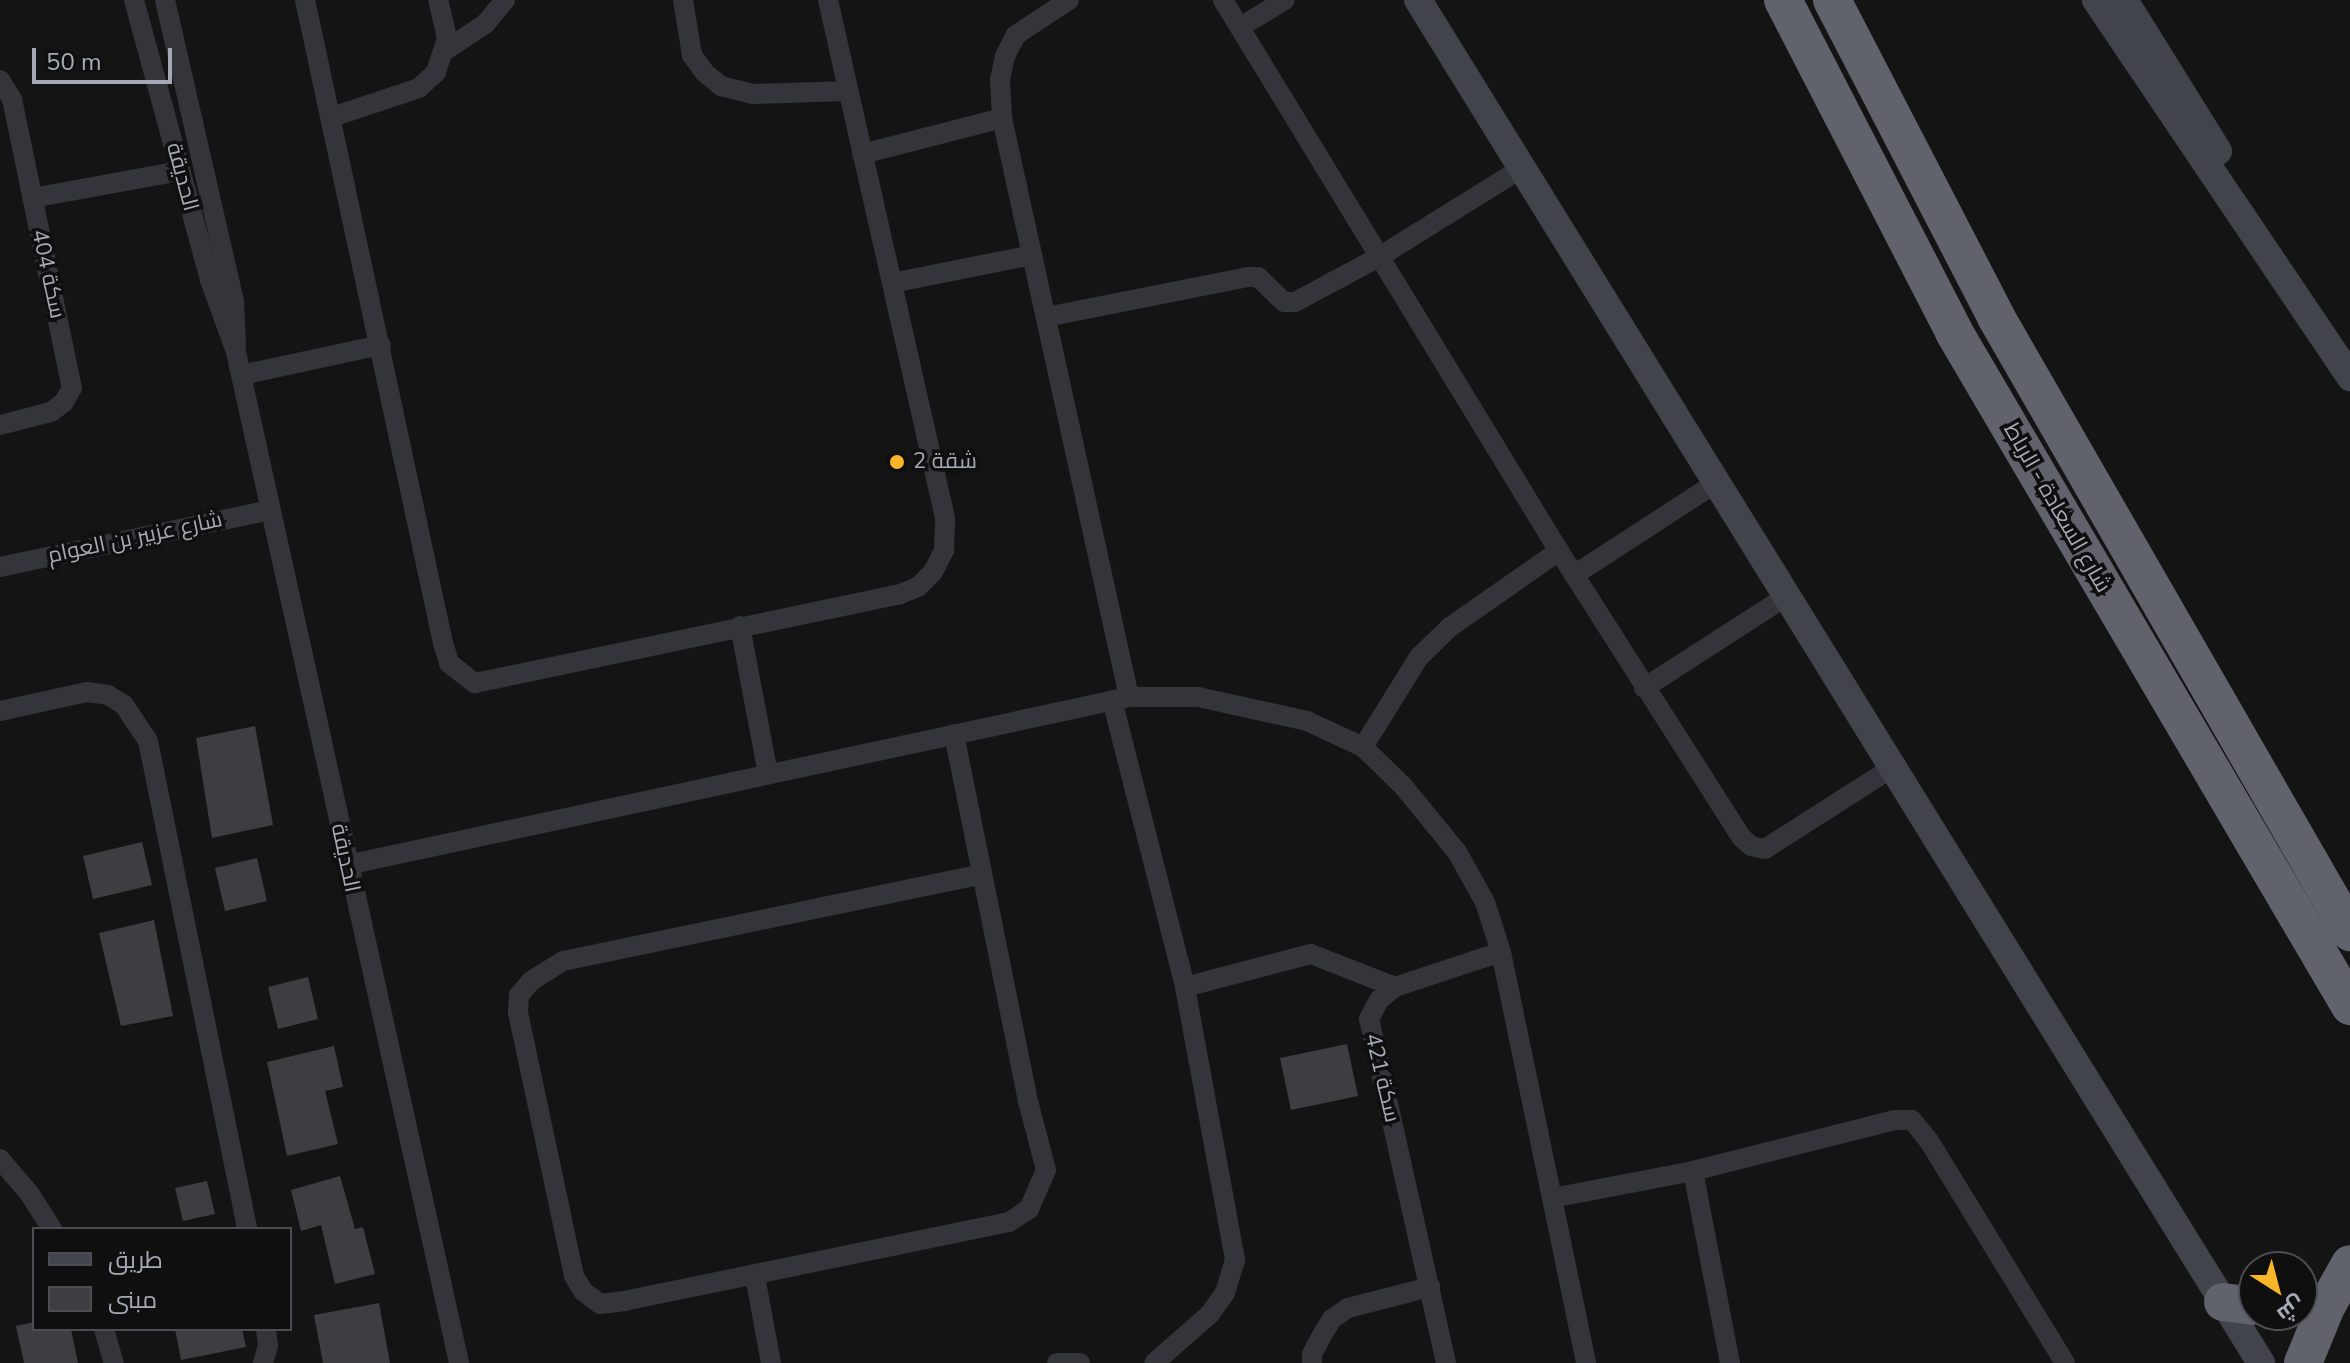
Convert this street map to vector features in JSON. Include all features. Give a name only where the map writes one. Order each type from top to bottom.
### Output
[{"type":"highway","name":"شارع السعادة - الرباط","points":[[1783,0],[1954,332],[2350,1006]]},
{"type":"highway","name":"شارع السعادة - الرباط","points":[[1832,0],[1996,317],[2350,932]]},
{"type":"highway","points":[[2318,1304],[2350,1264]]},
{"type":"highway","points":[[2303,1363],[2310,1331]]},
{"type":"street","name":"الحديقة","points":[[134,0],[218,309],[236,352]]},
{"type":"street","name":"الحديقة","points":[[165,0],[234,302],[236,352],[270,510],[459,1363]]},
{"type":"street","points":[[305,0],[443,643],[449,663],[463,677],[475,683],[495,682],[740,626],[898,595],[918,587],[933,572],[944,550],[945,518],[828,0]]},
{"type":"street","points":[[332,117],[419,88],[436,72],[446,50],[447,38],[438,0]]},
{"type":"street","points":[[446,50],[485,24],[505,0]]},
{"type":"street","points":[[683,0],[692,55],[705,73],[721,86],[752,94],[848,91]]},
{"type":"street","points":[[1069,0],[1016,35],[1005,56],[1000,79],[1002,118],[1046,317],[1121,699],[1185,987],[1235,1260],[1225,1293],[1210,1314],[1154,1363]]},
{"type":"street","points":[[1223,0],[1644,688],[1751,846],[1765,849],[1893,767]]},
{"type":"street","points":[[1240,27],[1285,0]]},
{"type":"street","points":[[1418,0],[1893,767],[2238,1304]]},
{"type":"street","points":[[2096,0],[2318,325],[2350,377]]},
{"type":"street","points":[[2124,0],[2280,253],[2318,325]]},
{"type":"street","name":"سكة 404","points":[[0,80],[12,99],[72,388],[64,402],[51,412],[0,425]]},
{"type":"street","points":[[862,154],[1002,118]]},
{"type":"street","points":[[1046,317],[1248,277],[1258,277],[1284,302],[1295,302],[1379,257],[1522,168]]},
{"type":"street","points":[[32,198],[180,171]]},
{"type":"street","points":[[892,283],[1032,255]]},
{"type":"street","points":[[241,375],[381,345]]},
{"type":"street","points":[[1574,575],[1717,482]]},
{"type":"street","name":"شارع عزبير بن العوام","points":[[0,567],[270,510]]},
{"type":"street","points":[[1363,747],[1419,657],[1450,627],[1559,551]]},
{"type":"street","points":[[1644,688],[1787,596]]},
{"type":"street","points":[[740,626],[768,774]]},
{"type":"street","points":[[0,711],[87,692],[108,695],[124,705],[148,741],[247,1227]]},
{"type":"street","points":[[347,865],[1121,699],[1198,697],[1307,721],[1363,747],[1427,812],[1457,852],[1485,902],[1501,952],[1586,1363]]},
{"type":"street","points":[[954,734],[980,875],[1046,1170],[1029,1209],[1009,1222],[755,1276],[600,1304],[583,1291],[574,1276],[518,1013],[519,995],[547,969],[563,961],[980,875]]},
{"type":"street","points":[[1185,987],[1311,954],[1395,987],[1501,952]]},
{"type":"street","name":"سكة 421","points":[[1395,987],[1379,1000],[1369,1019],[1446,1363]]},
{"type":"street","points":[[1552,1198],[1693,1171],[1895,1120],[1912,1120],[1929,1141],[2065,1363]]},
{"type":"street","points":[[0,1159],[51,1227]]},
{"type":"street","points":[[1693,1171],[1730,1363]]},
{"type":"street","points":[[755,1276],[771,1363]]},
{"type":"street","points":[[1312,1363],[1312,1354],[1332,1319],[1348,1308],[1430,1287]]},
{"type":"street","points":[[105,1331],[114,1363]]},
{"type":"street","points":[[263,1363],[268,1346],[266,1331]]},
{"type":"street","points":[[2249,1331],[2261,1363]]},
{"type":"street","points":[[1057,1363],[1080,1363]]},
{"type":"building","points":[[255,726],[273,825],[212,838],[196,738]]},
{"type":"building","points":[[142,842],[152,885],[93,899],[83,856]]},
{"type":"building","points":[[257,858],[267,901],[225,911],[215,868]]},
{"type":"building","points":[[154,920],[173,1016],[121,1026],[99,933]]},
{"type":"building","points":[[308,977],[318,1019],[278,1029],[268,987]]},
{"type":"building","points":[[1347,1044],[1358,1096],[1291,1110],[1280,1058]]},
{"type":"building","points":[[334,1046],[343,1087],[325,1091],[338,1144],[287,1156],[267,1062]]},
{"type":"building","points":[[340,1176],[355,1229],[363,1227],[375,1274],[335,1284],[321,1225],[301,1231],[291,1190]]},
{"type":"building","points":[[207,1181],[215,1214],[183,1221],[175,1188]]},
{"type":"building","points":[[379,1303],[390,1363],[323,1363],[314,1315]]},
{"type":"building","points":[[32,1322],[32,1331],[71,1331],[78,1363],[24,1363],[16,1326]]},
{"type":"building","points":[[175,1331],[242,1331],[246,1347],[181,1360]]},
{"type":"place","name":"شقة 2","points":[[897,462]]}]
